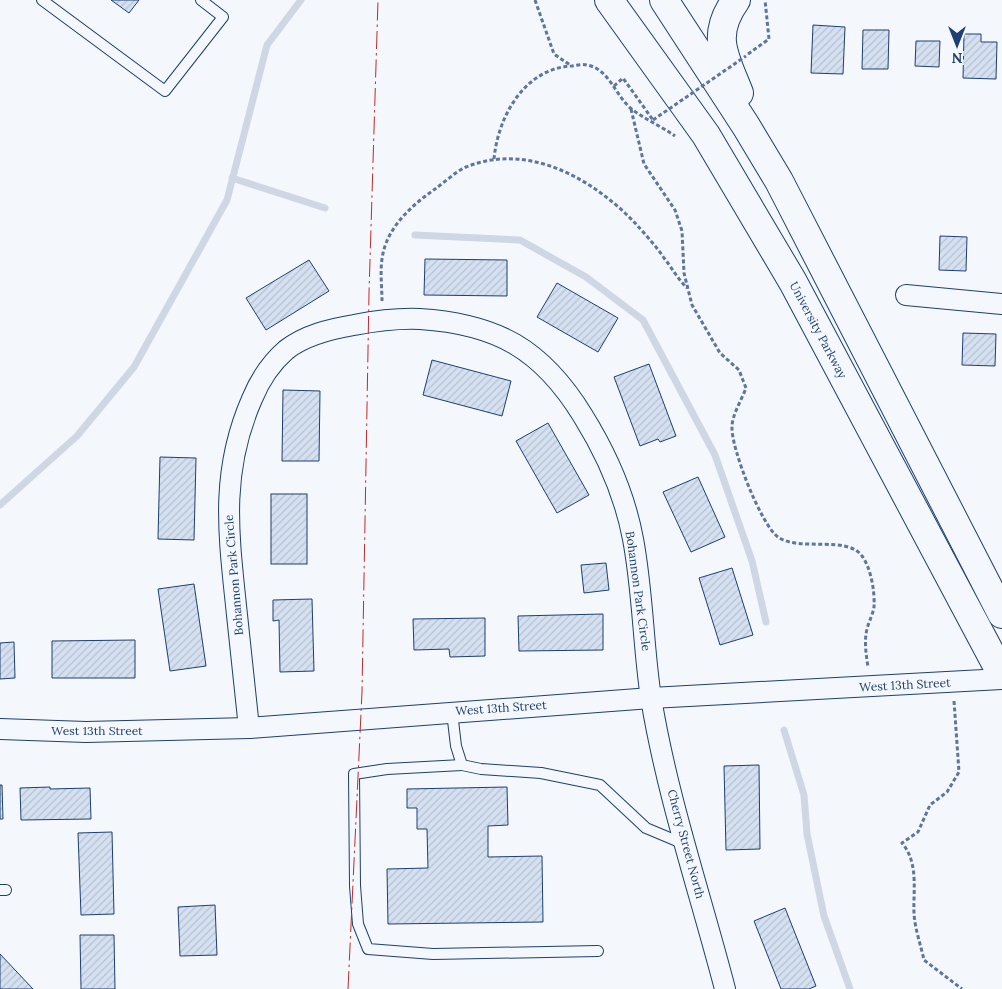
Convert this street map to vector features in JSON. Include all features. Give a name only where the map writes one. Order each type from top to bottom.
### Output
[{"type":"main road","name":"University Parkway","points":[[609,0],[706,134],[793,282],[1002,675]]},
{"type":"main road","points":[[664,0],[746,126],[779,181],[1002,614]]},
{"type":"main road","points":[[736,0],[723,24],[721,48],[743,104],[746,126]]},
{"type":"street","points":[[906,295],[1002,304]]},
{"type":"street","name":"Bohannon Park Circle","points":[[249,728],[228,535],[229,478],[243,418],[256,389],[273,363],[287,350],[303,339],[332,329],[382,321],[414,319],[456,322],[504,336],[529,353],[559,382],[578,408],[603,451],[623,498],[633,537],[652,698]]},
{"type":"street","name":"West 13th Street","points":[[0,729],[86,732],[249,728],[652,698],[1002,679]]},
{"type":"street","name":"Cherry Street North","points":[[652,698],[685,844],[725,989]]},
{"type":"lane","points":[[42,0],[165,91],[223,17],[202,0]]},
{"type":"lane","points":[[452,712],[456,746],[462,765]]},
{"type":"lane","points":[[598,951],[433,954],[368,949],[358,924],[355,886],[354,774],[387,769],[462,765],[481,769],[541,773],[600,785],[646,828],[685,844]]},
{"type":"path","points":[[534,0],[554,54],[571,66]]},
{"type":"path","points":[[614,86],[623,78],[653,120],[769,39],[765,0]]},
{"type":"path","points":[[494,159],[498,133],[514,101],[538,75],[560,66],[588,65],[605,74],[631,109],[644,164],[674,210],[682,231],[684,273],[692,305],[720,353],[739,370],[746,388],[732,425],[734,448],[764,519],[778,537],[801,545],[822,544],[849,548],[861,555],[871,578],[874,607],[867,629],[865,648],[870,687]]},
{"type":"path","points":[[631,109],[663,127],[678,139]]},
{"type":"path","points":[[382,321],[382,260],[387,239],[400,218],[464,168],[494,159],[524,158],[549,165],[593,187],[634,222],[664,256],[678,279],[688,288]]},
{"type":"path","points":[[951,682],[955,705],[959,772],[947,792],[930,805],[918,832],[902,843],[906,848],[915,876],[914,916],[924,960],[962,989]]},
{"type":"building","points":[[111,0],[139,0],[129,13]]},
{"type":"building","points":[[813,25],[845,27],[843,74],[811,73]]},
{"type":"building","points":[[863,30],[889,30],[888,69],[862,69]]},
{"type":"building","points":[[964,34],[981,34],[981,42],[997,42],[996,79],[963,78]]},
{"type":"building","points":[[916,41],[940,41],[939,67],[915,66]]},
{"type":"building","points":[[940,236],[967,237],[966,271],[939,270]]},
{"type":"building","points":[[425,259],[507,260],[507,296],[424,295]]},
{"type":"building","points":[[309,260],[329,291],[266,330],[246,298]]},
{"type":"building","points":[[557,283],[618,318],[598,352],[537,317]]},
{"type":"building","points":[[963,333],[996,334],[995,366],[962,365]]},
{"type":"building","points":[[432,360],[511,381],[502,416],[423,395]]},
{"type":"building","points":[[649,364],[676,436],[660,442],[658,439],[640,446],[614,377]]},
{"type":"building","points":[[283,390],[320,391],[319,461],[282,461]]},
{"type":"building","points":[[548,423],[589,495],[557,513],[516,441]]},
{"type":"building","points":[[160,457],[196,458],[194,540],[158,539]]},
{"type":"building","points":[[698,477],[725,537],[691,552],[663,492]]},
{"type":"building","points":[[271,494],[307,494],[307,564],[271,564]]},
{"type":"building","points":[[606,563],[609,590],[584,593],[581,565]]},
{"type":"building","points":[[732,568],[753,635],[720,645],[699,578]]},
{"type":"building","points":[[194,584],[206,666],[170,671],[158,589]]},
{"type":"building","points":[[312,599],[314,671],[280,672],[279,620],[273,621],[273,600]]},
{"type":"building","points":[[603,614],[603,650],[519,651],[518,616]]},
{"type":"building","points":[[485,618],[485,656],[450,657],[449,649],[414,650],[413,619]]},
{"type":"building","points":[[135,640],[135,678],[52,678],[52,641]]},
{"type":"building","points":[[14,642],[15,678],[0,679],[0,643]]},
{"type":"building","points":[[759,765],[760,849],[726,850],[724,766]]},
{"type":"building","points":[[0,785],[2,785],[3,819],[0,819]]},
{"type":"building","points":[[50,787],[50,789],[90,788],[91,819],[21,820],[20,788]]},
{"type":"building","points":[[507,787],[508,825],[488,826],[488,857],[542,856],[543,922],[388,924],[387,869],[428,868],[427,829],[417,829],[417,808],[407,808],[407,789]]},
{"type":"building","points":[[112,832],[114,914],[81,915],[78,833]]},
{"type":"building","points":[[215,905],[217,955],[180,956],[178,907]]},
{"type":"building","points":[[785,908],[816,986],[809,989],[781,989],[754,921]]},
{"type":"building","points":[[80,935],[114,935],[115,989],[81,989]]},
{"type":"building","points":[[0,954],[33,989],[0,989]]},
{"type":"waterway","points":[[0,505],[77,436],[134,367],[227,200],[267,45],[301,0]]},
{"type":"waterway","points":[[232,178],[325,208]]},
{"type":"waterway","points":[[415,235],[520,240],[586,277],[643,320],[715,455],[752,561],[766,622]]},
{"type":"waterway","points":[[784,730],[804,795],[807,834],[824,916],[850,989]]},
{"type":"power","points":[[348,989],[362,692],[369,293],[378,0]]}]
